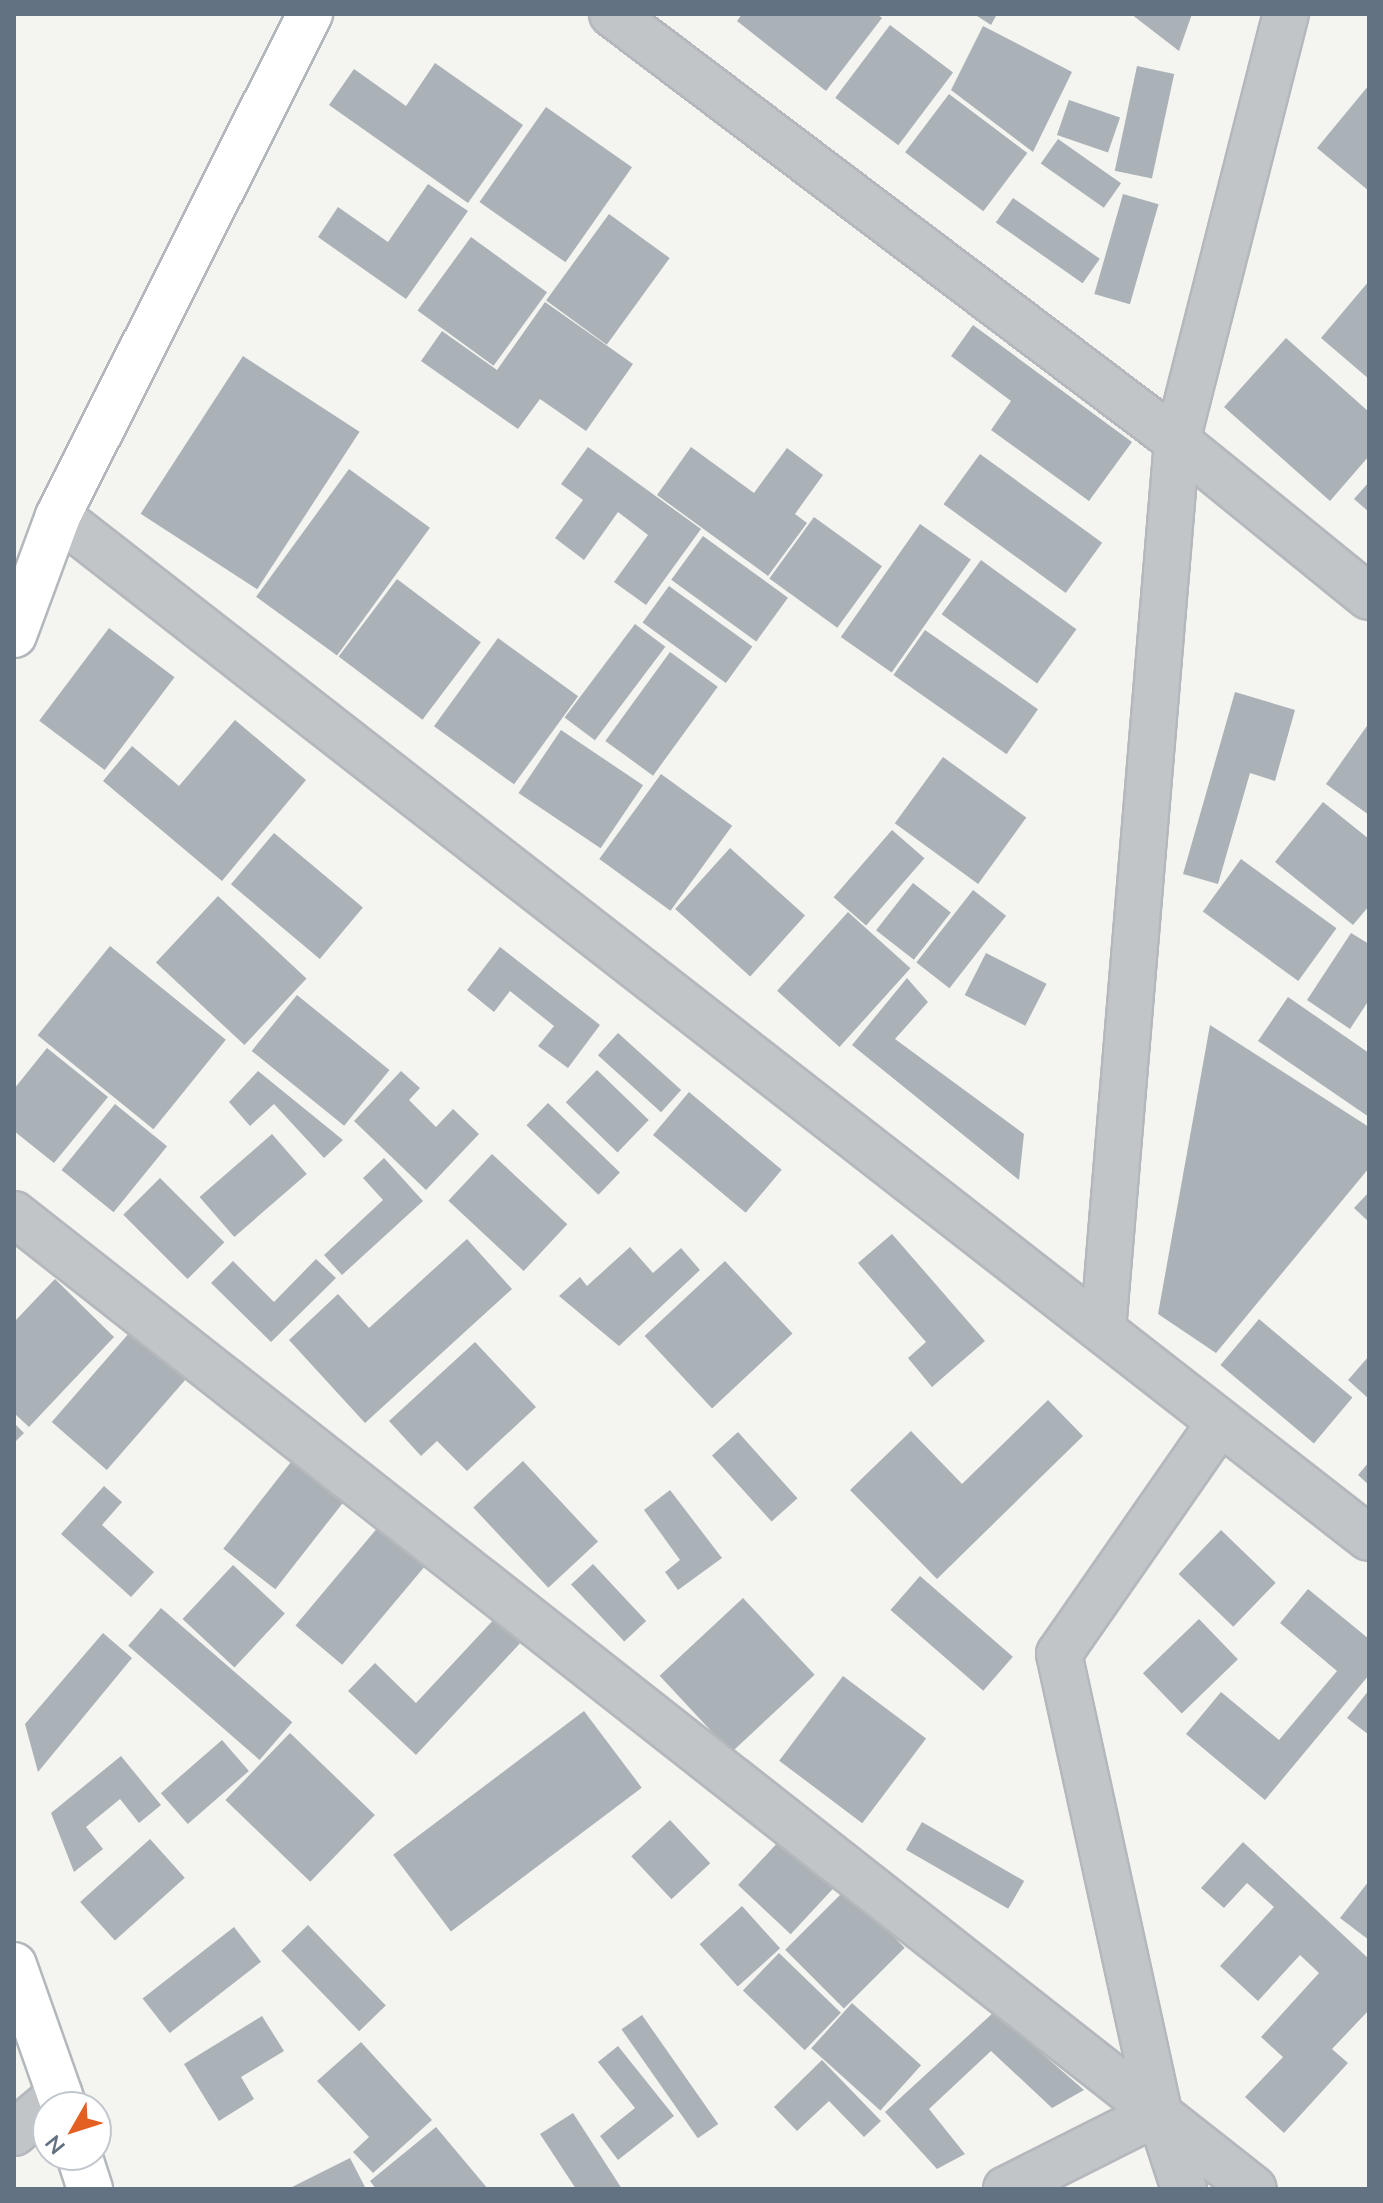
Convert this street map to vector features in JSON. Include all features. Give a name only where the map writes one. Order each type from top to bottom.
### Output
[{"type":"main road","points":[[14,635],[58,516],[310,14]]},
{"type":"main road","points":[[14,1965],[58,2091]]},
{"type":"street","points":[[612,14],[1177,441],[1369,597]]},
{"type":"street","points":[[1103,1330],[1177,441],[1286,14]]},
{"type":"street","points":[[58,516],[1369,1538]]},
{"type":"street","points":[[14,1214],[1254,2189]]},
{"type":"street","points":[[1184,2189],[1159,2112],[1059,1654],[1220,1422]]},
{"type":"street","points":[[1006,2189],[1159,2112]]},
{"type":"street","points":[[14,2133],[32,2121]]},
{"type":"building","points":[[742,14],[877,14],[882,18],[826,91],[737,21]]},
{"type":"building","points":[[974,14],[997,14],[991,25]]},
{"type":"building","points":[[1131,14],[1192,14],[1179,51]]},
{"type":"building","points":[[890,25],[953,73],[898,145],[835,98]]},
{"type":"building","points":[[983,26],[1072,72],[1033,152],[951,90]]},
{"type":"building","points":[[435,63],[523,125],[468,203],[329,105],[354,69],[406,106]]},
{"type":"building","points":[[1137,66],[1174,74],[1152,179],[1115,171]]},
{"type":"building","points":[[1369,85],[1369,191],[1317,148]]},
{"type":"building","points":[[949,94],[1027,153],[983,211],[905,152]]},
{"type":"building","points":[[1069,100],[1120,118],[1108,153],[1057,135]]},
{"type":"building","points":[[546,107],[632,167],[565,262],[479,202]]},
{"type":"building","points":[[1058,139],[1121,183],[1104,208],[1041,164]]},
{"type":"building","points":[[428,184],[468,211],[406,299],[318,237],[338,207],[388,242]]},
{"type":"building","points":[[1123,194],[1159,204],[1130,304],[1094,294]]},
{"type":"building","points":[[1013,198],[1100,259],[1083,283],[996,223]]},
{"type":"building","points":[[609,214],[670,258],[607,345],[546,301]]},
{"type":"building","points":[[471,237],[547,292],[494,366],[418,311]]},
{"type":"building","points":[[1369,281],[1369,379],[1321,338]]},
{"type":"building","points":[[545,302],[633,364],[586,431],[540,399],[518,429],[421,361],[442,331],[497,370]]},
{"type":"building","points":[[973,325],[1132,442],[1089,501],[991,430],[1011,401],[951,356]]},
{"type":"building","points":[[1286,338],[1369,412],[1369,456],[1330,501],[1224,407]]},
{"type":"building","points":[[243,356],[360,432],[257,589],[141,514]]},
{"type":"building","points":[[588,447],[701,529],[646,605],[614,582],[648,535],[618,512],[584,560],[555,538],[583,500],[561,484]]},
{"type":"building","points":[[691,447],[754,493],[787,448],[823,475],[795,514],[807,523],[768,576],[657,495]]},
{"type":"building","points":[[980,454],[1102,543],[1066,593],[944,504]]},
{"type":"building","points":[[349,469],[430,528],[337,656],[256,597]]},
{"type":"building","points":[[1369,482],[1369,512],[1354,499]]},
{"type":"building","points":[[814,517],[882,566],[837,628],[769,578]]},
{"type":"building","points":[[920,524],[971,560],[892,673],[841,637]]},
{"type":"building","points":[[703,536],[788,598],[756,641],[671,580]]},
{"type":"building","points":[[981,560],[1076,629],[1037,684],[942,614]]},
{"type":"building","points":[[397,579],[481,642],[422,720],[339,656]]},
{"type":"building","points":[[669,586],[752,647],[726,683],[643,622]]},
{"type":"building","points":[[635,624],[665,647],[595,740],[565,717]]},
{"type":"building","points":[[109,628],[174,677],[105,770],[39,721]]},
{"type":"building","points":[[925,630],[1038,709],[1006,754],[893,675]]},
{"type":"building","points":[[498,638],[578,696],[514,784],[434,726]]},
{"type":"building","points":[[670,652],[718,687],[653,776],[605,741]]},
{"type":"building","points":[[1235,692],[1295,710],[1275,781],[1250,773],[1218,884],[1183,874]]},
{"type":"building","points":[[235,720],[306,780],[222,881],[103,781],[132,746],[179,786]]},
{"type":"building","points":[[1369,723],[1369,815],[1326,784]]},
{"type":"building","points":[[561,730],[643,785],[601,848],[519,793]]},
{"type":"building","points":[[943,757],[1026,818],[978,884],[895,823]]},
{"type":"building","points":[[661,774],[732,826],[670,911],[599,859]]},
{"type":"building","points":[[1323,802],[1369,839],[1369,906],[1353,925],[1275,862]]},
{"type":"building","points":[[892,830],[924,858],[866,925],[834,897]]},
{"type":"building","points":[[274,833],[363,908],[320,959],[231,884]]},
{"type":"building","points":[[730,848],[805,916],[750,977],[675,909]]},
{"type":"building","points":[[1241,859],[1336,928],[1298,981],[1203,912]]},
{"type":"building","points":[[913,883],[951,913],[914,960],[876,930]]},
{"type":"building","points":[[973,890],[1006,916],[949,988],[916,962]]},
{"type":"building","points":[[218,896],[306,979],[244,1045],[156,963]]},
{"type":"building","points":[[848,912],[910,968],[839,1047],[777,991]]},
{"type":"building","points":[[1351,933],[1369,944],[1369,1000],[1350,1029],[1307,1000]]},
{"type":"building","points":[[110,946],[226,1040],[153,1129],[38,1035]]},
{"type":"building","points":[[500,947],[600,1025],[568,1068],[538,1046],[554,1026],[510,991],[494,1012],[467,990]]},
{"type":"building","points":[[986,953],[1047,984],[1025,1026],[965,995]]},
{"type":"building","points":[[907,978],[928,1002],[895,1039],[1024,1134],[1019,1180],[852,1045]]},
{"type":"building","points":[[297,995],[389,1070],[344,1126],[252,1051]]},
{"type":"building","points":[[1288,997],[1369,1053],[1369,1117],[1258,1041]]},
{"type":"building","points":[[1210,1025],[1369,1127],[1369,1168],[1216,1353],[1158,1314]]},
{"type":"building","points":[[618,1033],[681,1090],[661,1112],[598,1055]]},
{"type":"building","points":[[47,1048],[108,1097],[54,1163],[14,1131],[14,1089]]},
{"type":"building","points":[[597,1070],[649,1120],[618,1152],[566,1102]]},
{"type":"building","points":[[258,1071],[343,1140],[324,1158],[274,1104],[250,1126],[229,1102]]},
{"type":"building","points":[[401,1071],[420,1088],[409,1100],[436,1127],[453,1109],[479,1134],[426,1190],[354,1121]]},
{"type":"building","points":[[689,1092],[782,1170],[746,1213],[653,1135]]},
{"type":"building","points":[[548,1103],[620,1172],[598,1195],[526,1125]]},
{"type":"building","points":[[115,1104],[167,1146],[114,1212],[62,1170]]},
{"type":"building","points":[[272,1134],[307,1174],[234,1237],[200,1197]]},
{"type":"building","points":[[492,1154],[567,1224],[524,1271],[448,1201]]},
{"type":"building","points":[[384,1158],[423,1201],[342,1275],[324,1255],[383,1200],[363,1178]]},
{"type":"building","points":[[160,1178],[224,1242],[188,1279],[123,1215]]},
{"type":"building","points":[[1369,1192],[1369,1222],[1354,1208]]},
{"type":"building","points":[[892,1234],[985,1341],[932,1387],[908,1358],[926,1342],[858,1263]]},
{"type":"building","points":[[467,1239],[512,1289],[365,1423],[289,1340],[338,1294],[369,1328]]},
{"type":"building","points":[[630,1247],[653,1273],[681,1248],[700,1270],[619,1346],[559,1296],[580,1277],[587,1286]]},
{"type":"building","points":[[316,1259],[336,1278],[271,1342],[211,1283],[233,1261],[274,1302]]},
{"type":"building","points":[[725,1261],[793,1333],[712,1408],[645,1336]]},
{"type":"building","points":[[55,1279],[114,1337],[29,1427],[14,1413],[14,1322]]},
{"type":"building","points":[[1259,1319],[1352,1397],[1314,1443],[1220,1365]]},
{"type":"building","points":[[137,1324],[192,1372],[107,1470],[52,1422]]},
{"type":"building","points":[[475,1342],[536,1407],[467,1471],[437,1441],[421,1456],[389,1421]]},
{"type":"building","points":[[1369,1356],[1369,1399],[1348,1380]]},
{"type":"building","points":[[1048,1400],[1083,1436],[937,1579],[850,1490],[911,1431],[962,1484]]},
{"type":"building","points":[[14,1423],[24,1433],[14,1443]]},
{"type":"building","points":[[738,1432],[798,1498],[772,1522],[712,1455]]},
{"type":"building","points":[[523,1461],[598,1541],[548,1588],[473,1507]]},
{"type":"building","points":[[291,1462],[343,1503],[275,1589],[223,1549]]},
{"type":"building","points":[[1369,1462],[1369,1485],[1358,1475]]},
{"type":"building","points":[[104,1486],[122,1502],[102,1525],[154,1572],[131,1597],[61,1534]]},
{"type":"building","points":[[670,1490],[722,1558],[678,1590],[665,1572],[680,1560],[644,1510]]},
{"type":"building","points":[[379,1526],[426,1565],[342,1665],[295,1626]]},
{"type":"building","points":[[1221,1530],[1276,1583],[1233,1627],[1179,1574]]},
{"type":"building","points":[[593,1564],[646,1621],[624,1642],[571,1584]]},
{"type":"building","points":[[233,1565],[285,1613],[234,1668],[183,1619]]},
{"type":"building","points":[[920,1576],[1013,1657],[983,1691],[890,1610]]},
{"type":"building","points":[[1308,1589],[1369,1639],[1369,1675],[1265,1800],[1186,1734],[1221,1692],[1279,1740],[1337,1671],[1280,1623]]},
{"type":"building","points":[[743,1598],[815,1675],[731,1753],[660,1676]]},
{"type":"building","points":[[161,1608],[292,1722],[260,1760],[128,1646]]},
{"type":"building","points":[[498,1615],[524,1639],[416,1755],[348,1691],[375,1663],[416,1703]]},
{"type":"building","points":[[1199,1619],[1238,1659],[1182,1713],[1143,1673]]},
{"type":"building","points":[[103,1633],[132,1658],[38,1772],[25,1724]]},
{"type":"building","points":[[843,1676],[926,1739],[862,1823],[779,1761]]},
{"type":"building","points":[[1369,1690],[1369,1735],[1347,1718]]},
{"type":"building","points":[[584,1711],[642,1788],[451,1932],[393,1855]]},
{"type":"building","points":[[290,1733],[375,1815],[310,1882],[225,1800]]},
{"type":"building","points":[[222,1740],[249,1771],[188,1824],[161,1793]]},
{"type":"building","points":[[121,1756],[161,1805],[139,1823],[120,1799],[86,1827],[103,1849],[74,1872],[51,1813]]},
{"type":"building","points":[[670,1820],[710,1863],[671,1899],[631,1856]]},
{"type":"building","points":[[922,1822],[1024,1881],[1008,1909],[906,1850]]},
{"type":"building","points":[[150,1839],[185,1878],[115,1941],[80,1902]]},
{"type":"building","points":[[781,1839],[834,1888],[791,1934],[738,1885]]},
{"type":"building","points":[[1243,1842],[1369,1959],[1369,2010],[1332,2049],[1348,2063],[1284,2133],[1245,2097],[1283,2057],[1261,2037],[1319,1973],[1300,1955],[1258,2001],[1220,1966],[1274,1907],[1247,1883],[1224,1908],[1201,1888]]},
{"type":"building","points":[[1369,1881],[1369,1940],[1340,1918]]},
{"type":"building","points":[[846,1889],[905,1948],[844,2009],[785,1950]]},
{"type":"building","points":[[742,1906],[780,1948],[738,1986],[700,1944]]},
{"type":"building","points":[[308,1925],[386,2006],[359,2031],[281,1951]]},
{"type":"building","points":[[234,1927],[261,1962],[170,2033],[143,1998]]},
{"type":"building","points":[[779,1953],[841,2013],[805,2050],[743,1990]]},
{"type":"building","points":[[852,2003],[921,2065],[880,2111],[811,2048]]},
{"type":"building","points":[[994,2012],[1084,2090],[1052,2108],[991,2051],[929,2109],[965,2154],[937,2169],[885,2112]]},
{"type":"building","points":[[642,2015],[718,2124],[698,2138],[622,2029]]},
{"type":"building","points":[[262,2016],[284,2051],[241,2077],[254,2099],[219,2121],[184,2064]]},
{"type":"building","points":[[361,2042],[432,2120],[373,2173],[353,2152],[369,2137],[317,2081]]},
{"type":"building","points":[[618,2046],[674,2116],[618,2160],[600,2136],[635,2108],[598,2062]]},
{"type":"building","points":[[822,2060],[881,2121],[864,2137],[829,2101],[797,2131],[774,2107]]},
{"type":"building","points":[[573,2113],[622,2189],[576,2189],[540,2134]]},
{"type":"building","points":[[436,2127],[488,2189],[376,2189],[370,2181]]},
{"type":"building","points":[[350,2158],[366,2189],[288,2189]]}]
